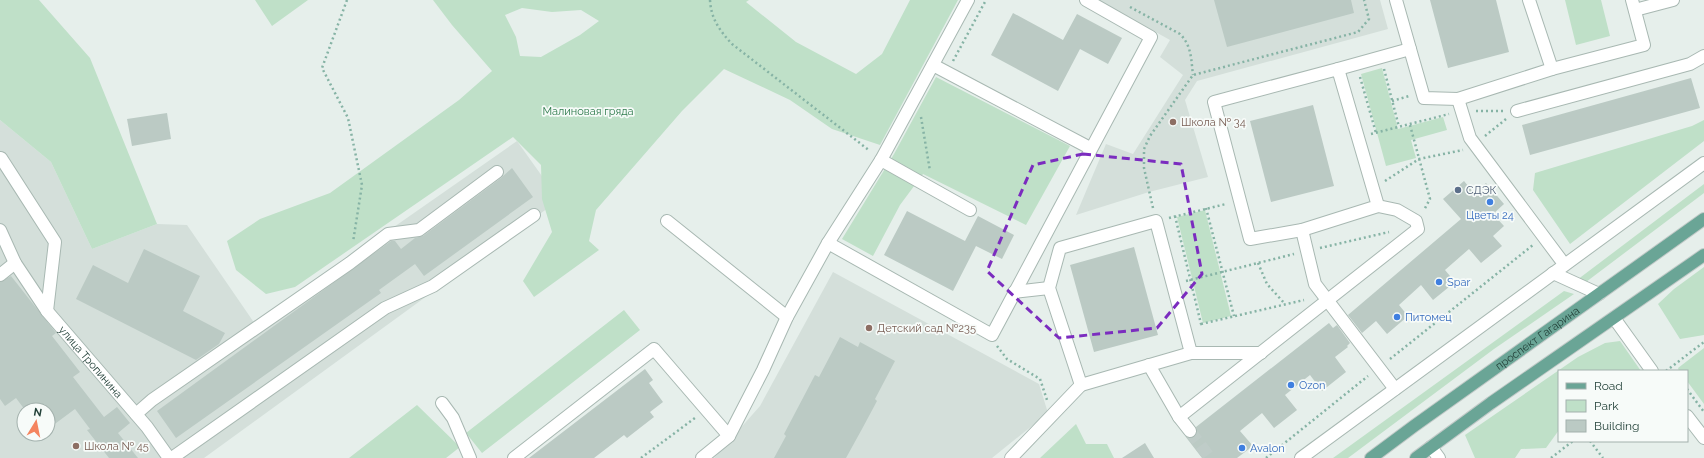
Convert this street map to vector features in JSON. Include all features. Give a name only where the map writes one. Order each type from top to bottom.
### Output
[{"type":"main road","name":"проспект Гагарина","points":[[1371,458],[1704,219]]},
{"type":"main road","points":[[1416,458],[1491,403],[1704,255]]},
{"type":"street","points":[[702,458],[729,436],[763,370],[786,317],[828,244],[881,160],[968,0]]},
{"type":"street","points":[[828,244],[992,335],[1090,148],[1151,37],[1086,0]]},
{"type":"street","points":[[1396,0],[1424,98],[1458,99],[1552,70],[1644,45],[1633,5],[1673,0]]},
{"type":"street","points":[[1529,0],[1552,70]]},
{"type":"street","points":[[1179,417],[1261,353],[1325,296],[1415,232],[1418,228],[1416,221],[1397,210],[1378,206],[1302,230],[1250,238],[1214,102],[1410,50]]},
{"type":"street","points":[[1517,111],[1690,64],[1704,56]]},
{"type":"street","points":[[933,65],[1090,148]]},
{"type":"street","points":[[1338,69],[1378,206]]},
{"type":"street","points":[[1458,99],[1470,138],[1564,264]]},
{"type":"street","points":[[1,158],[55,242],[47,311]]},
{"type":"street","points":[[881,160],[930,189],[970,210]]},
{"type":"street","points":[[1301,458],[1704,163]]},
{"type":"street","points":[[136,414],[152,400],[350,263],[388,234],[419,230],[497,172]]},
{"type":"street","points":[[171,458],[385,308],[433,286],[534,215]]},
{"type":"street","points":[[667,221],[786,317]]},
{"type":"street","points":[[1081,385],[1049,288],[1060,248],[1156,221],[1191,353]]},
{"type":"street","name":"улица Тропинина","points":[[0,230],[15,263],[47,311],[136,414],[171,458]]},
{"type":"street","points":[[1302,230],[1315,284],[1395,389]]},
{"type":"street","points":[[0,275],[15,263]]},
{"type":"street","points":[[1553,273],[1599,294]]},
{"type":"street","points":[[1014,292],[1049,288]]},
{"type":"street","points":[[1614,318],[1651,370]]},
{"type":"street","points":[[514,458],[654,349],[729,436]]},
{"type":"street","points":[[1011,458],[1081,385],[1191,353],[1261,353]]},
{"type":"street","points":[[1149,366],[1179,417],[1190,432]]},
{"type":"street","points":[[442,403],[453,418],[470,458]]},
{"type":"street","points":[[1688,417],[1704,438]]},
{"type":"street","points":[[1431,447],[1439,458]]},
{"type":"path","points":[[347,0],[322,68],[348,118],[362,186],[350,263]]},
{"type":"path","points":[[710,0],[711,11],[719,29],[732,44],[881,160]]},
{"type":"path","points":[[1240,200],[1156,221],[1144,168],[1144,149],[1150,136],[1193,75],[1358,32],[1368,19],[1364,0]]},
{"type":"path","points":[[1380,57],[1399,127]]},
{"type":"path","points":[[1357,64],[1376,133]]},
{"type":"path","points":[[1358,137],[1462,111]]},
{"type":"path","points":[[921,119],[932,185],[930,189]]},
{"type":"path","points":[[1410,125],[1430,199],[1429,203],[1416,221]]},
{"type":"path","points":[[1206,208],[1234,316]]},
{"type":"path","points":[[1175,216],[1201,324]]},
{"type":"path","points":[[1266,458],[1544,236]]},
{"type":"path","points":[[1258,263],[1268,284],[1285,304]]},
{"type":"path","points":[[1185,328],[1325,296]]},
{"type":"path","points":[[992,335],[999,350],[1008,360],[1040,379],[1043,383],[1052,416]]},
{"type":"path","points":[[1668,370],[1704,342]]},
{"type":"path","points":[[1688,391],[1704,412]]},
{"type":"path","points":[[641,458],[706,410]]},
{"type":"path","points":[[1551,458],[1572,442]]},
{"type":"path","points":[[1591,442],[1604,458]]},
{"type":"highlighted area","points":[[1083,154],[1181,164],[1202,274],[1157,328],[1059,338],[987,271],[1033,165]]},
{"type":"shaded area","name":"Школа № 34","points":[[1098,0],[1380,0],[1388,29],[1197,81],[1185,100],[1208,177],[1149,192],[1076,215],[1106,144],[1133,154],[1183,75],[1160,57],[1170,40]]},
{"type":"shaded area","points":[[0,120],[51,162],[92,249],[157,224],[187,225],[255,324],[517,141],[559,200],[204,458],[0,458]]},
{"type":"shaded area","name":"Детский сад №235","points":[[833,272],[1039,384],[1048,413],[992,458],[714,458],[760,406]]},
{"type":"green space","points":[[0,0],[39,0],[90,58],[157,224],[92,249],[51,162],[0,120]]},
{"type":"green space","points":[[255,0],[308,0],[272,26]]},
{"type":"green space","name":"Малиновая гряда","points":[[433,0],[749,0],[746,2],[796,42],[856,74],[882,54],[910,0],[958,0],[880,145],[832,129],[790,100],[724,69],[682,111],[596,210],[589,241],[599,250],[534,297],[523,281],[552,232],[542,199],[541,165],[513,137],[295,287],[266,294],[236,270],[227,241],[260,219],[330,193],[459,100],[492,71],[452,25]],"holes":[[[522,8],[552,12],[581,10],[599,21],[580,35],[541,57],[520,56],[516,37],[505,15]]]},
{"type":"green space","points":[[1565,0],[1601,0],[1610,36],[1576,45]]},
{"type":"green space","points":[[1382,68],[1398,129],[1443,117],[1447,130],[1411,140],[1416,158],[1386,166],[1361,74]]},
{"type":"green space","points":[[936,77],[1070,146],[1026,225],[923,174],[900,205],[873,256],[842,239],[894,154]]},
{"type":"green space","points":[[1704,120],[1704,141],[1570,244],[1533,190],[1535,173],[1692,126]]},
{"type":"green space","points":[[1704,184],[1704,193],[1586,282],[1577,280]]},
{"type":"green space","points":[[1205,210],[1231,316],[1203,323],[1177,217]]},
{"type":"green space","points":[[1704,267],[1704,335],[1680,339],[1658,304],[1674,289]]},
{"type":"green space","points":[[1564,291],[1574,294],[1494,349],[1348,458],[1333,458]]},
{"type":"green space","points":[[624,310],[640,330],[482,453],[466,433]]},
{"type":"green space","points":[[1620,341],[1640,370],[1559,370],[1578,357],[1605,343]]},
{"type":"green space","points":[[1704,348],[1704,404],[1688,382],[1688,370],[1679,370],[1678,368]]},
{"type":"green space","points":[[1558,371],[1558,431],[1546,448],[1521,449],[1515,458],[1475,458],[1465,435]]},
{"type":"green space","points":[[417,405],[460,447],[446,458],[349,458]]},
{"type":"green space","points":[[1076,424],[1086,444],[1107,444],[1114,458],[1040,458]]},
{"type":"building","points":[[1214,0],[1351,0],[1354,13],[1227,47]]},
{"type":"building","points":[[1430,0],[1496,0],[1509,52],[1448,68]]},
{"type":"building","points":[[1013,13],[1063,40],[1077,14],[1122,38],[1108,64],[1080,49],[1058,91],[991,55]]},
{"type":"building","points":[[1691,78],[1700,108],[1530,155],[1522,125]]},
{"type":"building","points":[[1313,105],[1334,186],[1271,202],[1250,121]]},
{"type":"building","points":[[167,113],[171,139],[132,146],[127,119]]},
{"type":"building","points":[[512,168],[533,197],[424,276],[415,264],[379,290],[381,293],[176,438],[157,411],[391,241],[395,241],[401,249],[415,238],[423,236],[501,178]]},
{"type":"building","points":[[1464,181],[1474,193],[1486,183],[1504,204],[1493,214],[1504,226],[1493,236],[1502,246],[1481,263],[1469,249],[1445,270],[1455,282],[1433,300],[1421,285],[1399,305],[1408,316],[1387,334],[1376,321],[1362,333],[1348,315],[1461,219],[1443,199]]},
{"type":"building","points":[[907,211],[965,241],[978,216],[1014,235],[1002,259],[976,246],[953,291],[884,255]]},
{"type":"building","points":[[1134,247],[1158,335],[1094,352],[1070,265]]},
{"type":"building","points":[[144,249],[200,276],[183,311],[225,333],[219,344],[196,360],[76,299],[93,265],[128,283]]},
{"type":"building","points":[[11,276],[56,333],[52,336],[80,372],[73,377],[104,417],[117,407],[130,423],[118,433],[138,458],[109,458],[87,430],[90,429],[75,409],[56,423],[56,402],[19,402],[16,398],[5,406],[0,399],[0,282]]},
{"type":"building","points":[[1329,323],[1333,328],[1337,325],[1350,343],[1347,346],[1348,347],[1335,357],[1346,372],[1322,391],[1310,375],[1285,395],[1297,410],[1274,428],[1262,413],[1240,431],[1253,446],[1237,458],[1202,458],[1185,436],[1191,438],[1194,437],[1197,433],[1196,427]]},
{"type":"building","points":[[840,337],[858,347],[860,342],[895,361],[875,399],[877,401],[862,429],[846,458],[774,458],[786,436],[784,434],[815,375],[819,377]]},
{"type":"building","points":[[645,369],[653,380],[649,383],[663,402],[650,412],[654,417],[627,438],[624,435],[594,458],[529,458]]},
{"type":"building","points":[[1145,443],[1154,458],[1122,458]]},
{"type":"tunnel","points":[[1190,431],[1210,458]]},
{"type":"place","name":"Школа № 34","points":[[1173,122]]},
{"type":"place","name":"СДЭК","points":[[1458,190]]},
{"type":"place","name":"Цветы 24","points":[[1490,202]]},
{"type":"place","name":"Spar","points":[[1439,282]]},
{"type":"place","name":"Питомец","points":[[1397,317]]},
{"type":"place","name":"Детский сад №235","points":[[869,328]]},
{"type":"place","name":"Ozon","points":[[1291,385]]},
{"type":"place","name":"Школа № 45","points":[[76,446]]},
{"type":"place","name":"Avalon","points":[[1242,448]]}]
